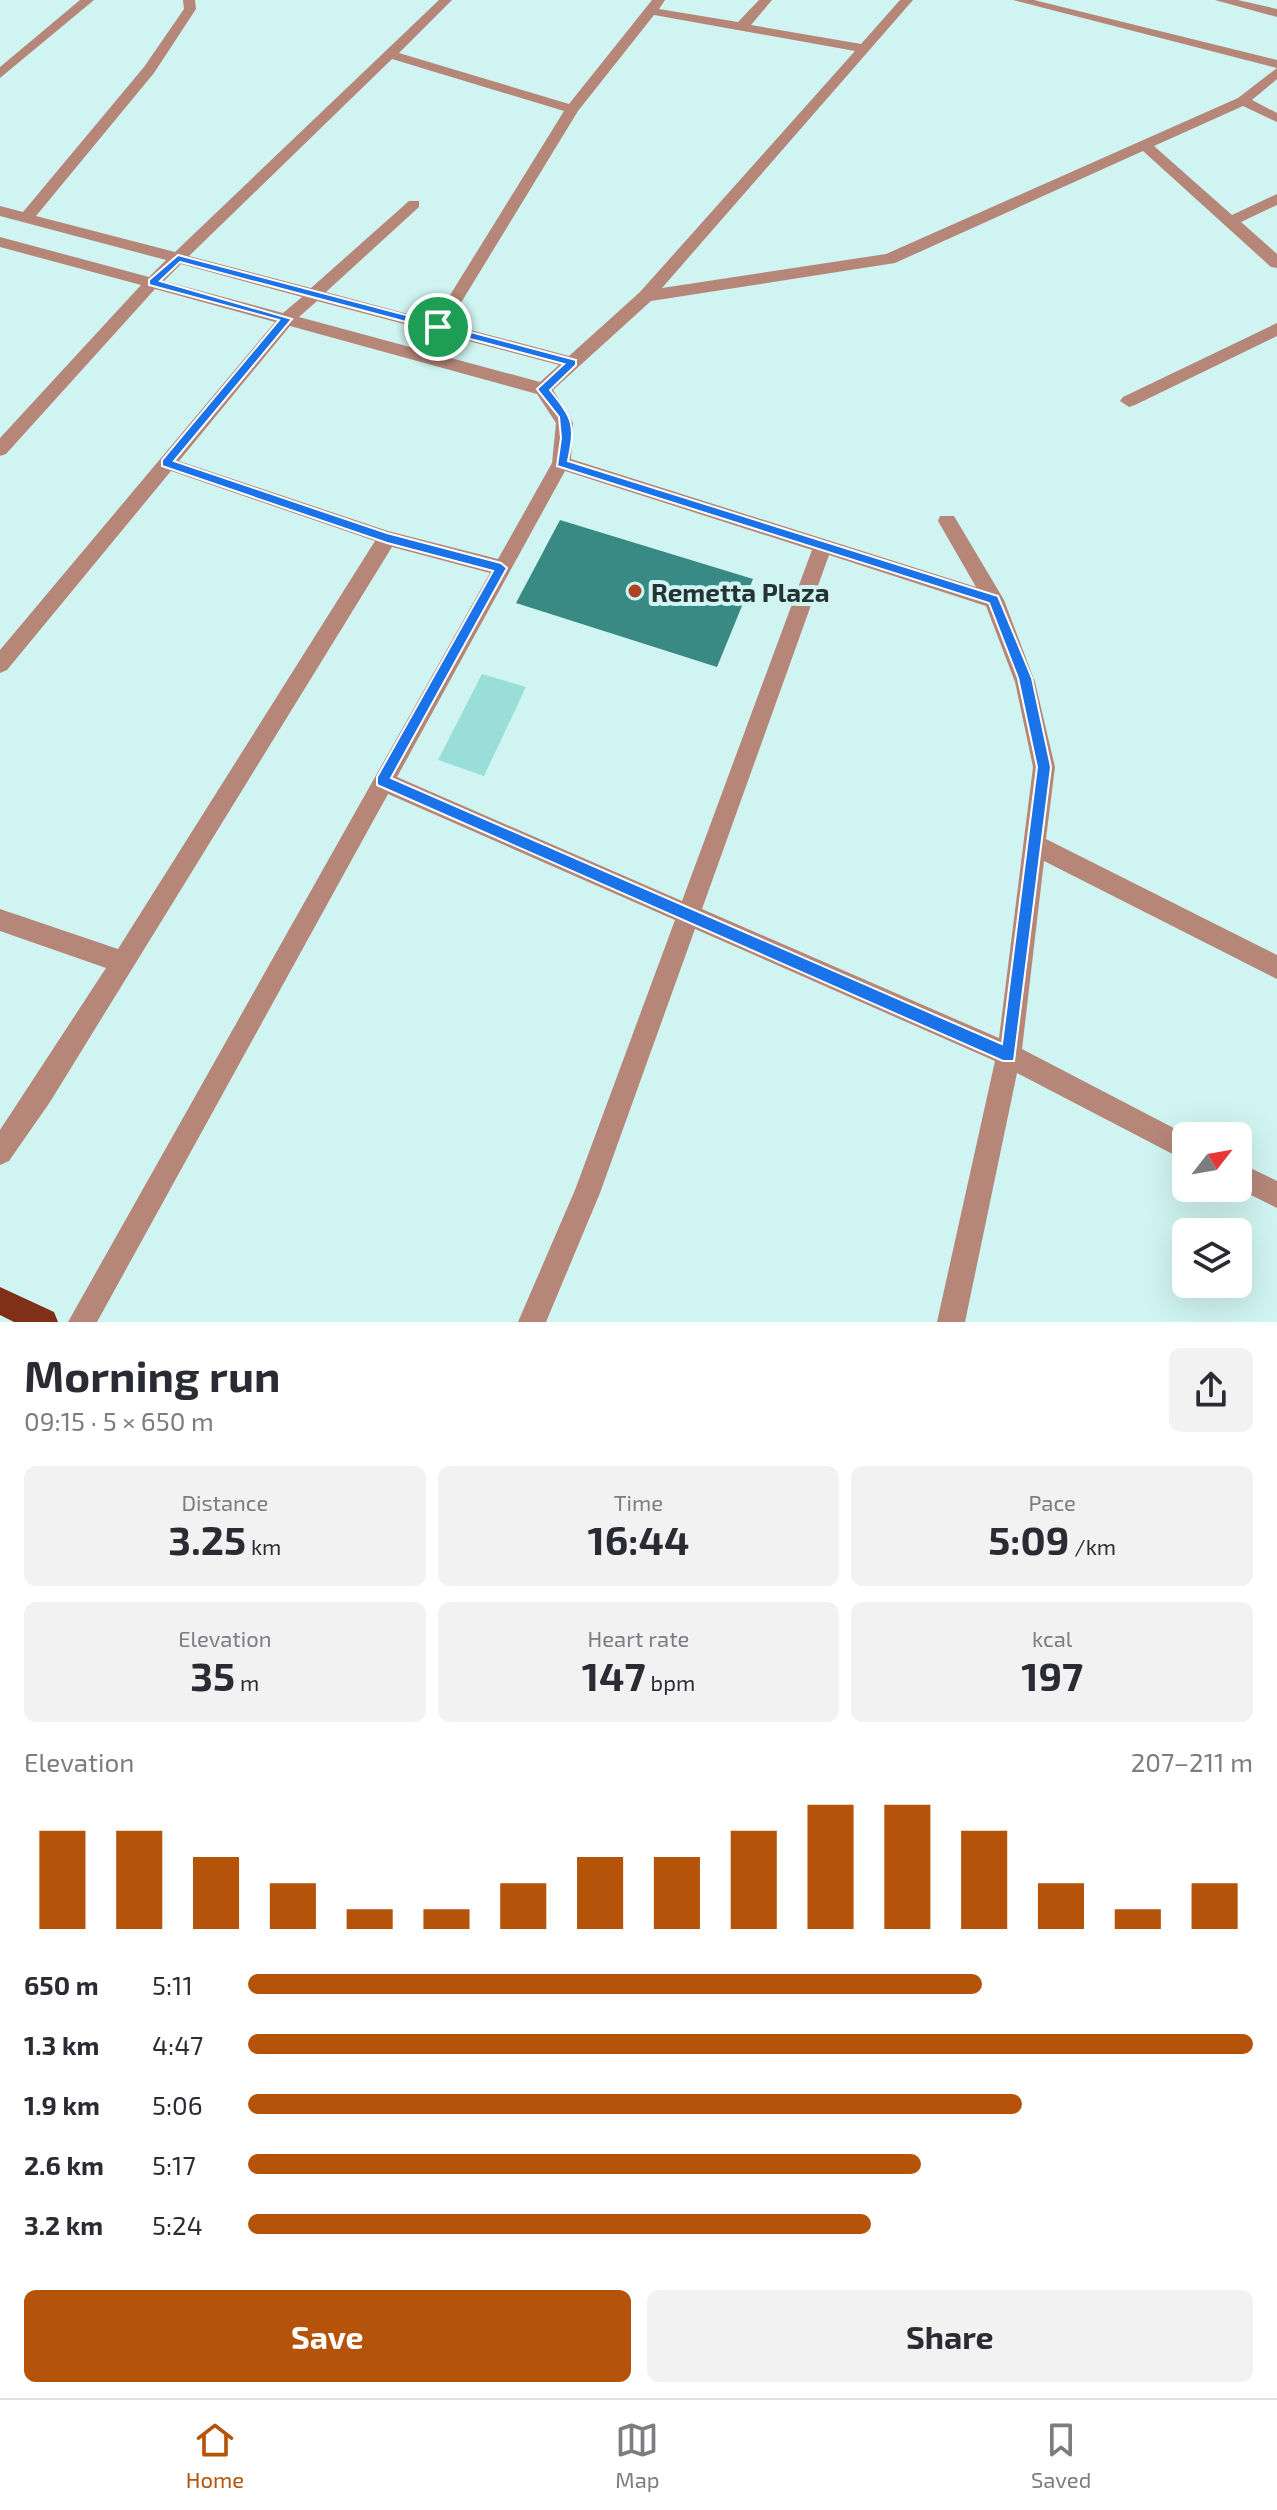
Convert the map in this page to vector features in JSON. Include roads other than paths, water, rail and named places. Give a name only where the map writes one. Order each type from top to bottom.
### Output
[{"type":"main road","points":[[0,1301],[44,1322]]},
{"type":"street","points":[[0,74],[88,0]]},
{"type":"street","points":[[26,218],[149,70],[190,9],[189,0]]},
{"type":"street","points":[[3,441],[153,282],[446,0]]},
{"type":"street","points":[[743,25],[766,0]]},
{"type":"street","points":[[543,389],[646,296],[907,0]]},
{"type":"street","points":[[1019,0],[1277,64]]},
{"type":"street","points":[[1221,0],[1277,13]]},
{"type":"street","points":[[438,327],[572,109],[655,5],[862,48]]},
{"type":"street","points":[[390,54],[572,109]]},
{"type":"street","points":[[646,296],[889,259],[1243,101],[1277,72]]},
{"type":"street","points":[[1243,101],[1277,118]]},
{"type":"street","points":[[1146,146],[1277,263]]},
{"type":"street","points":[[1231,221],[1277,199]]},
{"type":"street","points":[[0,664],[287,319],[414,204]]},
{"type":"street","points":[[0,211],[572,363]]},
{"type":"street","points":[[0,242],[543,389],[565,416],[567,438],[561,463],[82,1322]]},
{"type":"street","points":[[1129,401],[1277,329]]},
{"type":"street","points":[[166,463],[387,538],[501,568]]},
{"type":"street","points":[[561,463],[994,600]]},
{"type":"street","points":[[947,521],[994,600],[1025,678],[1044,767],[1009,1055],[951,1322]]},
{"type":"street","points":[[0,1152],[41,1093],[387,538]]},
{"type":"street","points":[[532,1322],[587,1193],[822,548]]},
{"type":"street","points":[[382,781],[1009,1055],[1172,1141]]},
{"type":"street","points":[[1033,844],[1277,967]]},
{"type":"street","points":[[0,920],[122,962]]},
{"type":"street","points":[[1252,1182],[1277,1195]]},
{"type":"place","name":"Remetta Plaza","points":[[635,591]]}]
